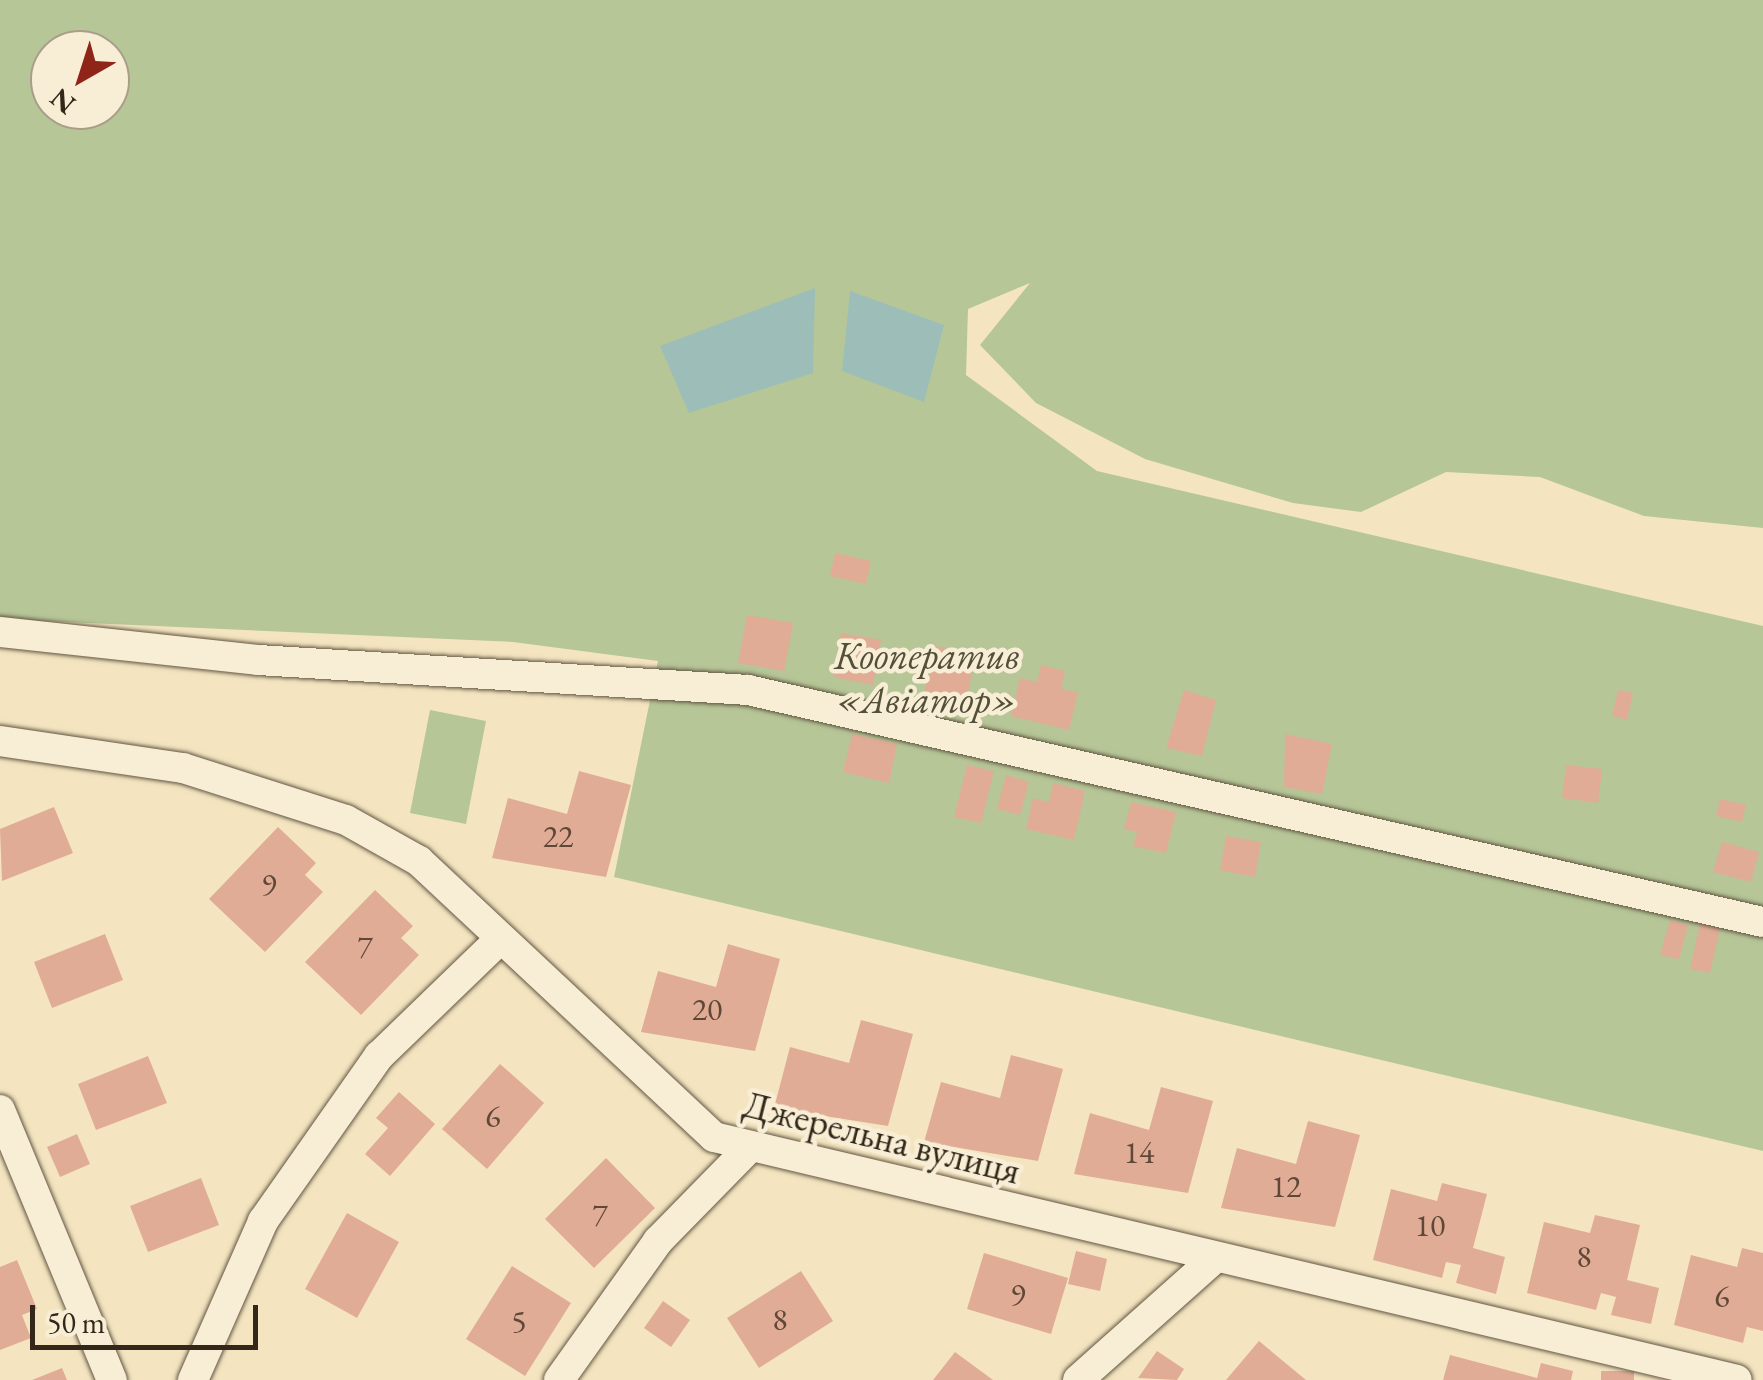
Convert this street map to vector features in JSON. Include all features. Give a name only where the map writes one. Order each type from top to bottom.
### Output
[{"type":"street","points":[[0,632],[258,660],[748,690],[1763,922]]},
{"type":"street","name":"Джерельна вулиця","points":[[0,740],[183,768],[346,820],[419,861],[714,1137],[1737,1380]]},
{"type":"street","points":[[193,1380],[263,1220],[379,1056],[500,939]]},
{"type":"street","points":[[0,1110],[112,1380]]},
{"type":"street","points":[[559,1380],[658,1241],[750,1147]]},
{"type":"street","points":[[1078,1380],[1215,1258]]},
{"type":"green space","name":"Кооператив «Авіатор»","points":[[0,0],[1763,0],[1763,528],[1644,516],[1540,477],[1446,472],[1361,512],[1293,503],[1145,459],[1036,403],[980,345],[1030,283],[968,309],[966,375],[1097,471],[1763,626],[1763,1151],[614,877],[658,661],[513,642],[0,619]]},
{"type":"green space","points":[[430,710],[486,721],[466,824],[410,813]]},
{"type":"water","points":[[815,288],[813,373],[689,413],[660,346]]},
{"type":"water","points":[[850,291],[944,325],[924,402],[842,371]]},
{"type":"building","points":[[835,553],[871,561],[866,584],[830,576]]},
{"type":"building","points":[[747,615],[793,623],[784,671],[738,663]]},
{"type":"building","points":[[841,633],[881,640],[873,685],[833,677]]},
{"type":"building","points":[[936,646],[976,656],[965,704],[924,694]]},
{"type":"building","points":[[1041,665],[1065,671],[1061,689],[1078,692],[1069,730],[1011,716],[1020,678],[1037,682]]},
{"type":"building","points":[[1184,690],[1216,700],[1202,756],[1166,748]]},
{"type":"building","points":[[1618,690],[1633,693],[1627,720],[1612,716]]},
{"type":"building","points":[[852,734],[897,744],[889,783],[843,772]]},
{"type":"building","points":[[1285,734],[1332,744],[1322,794],[1284,787]]},
{"type":"building","points":[[967,765],[994,771],[981,823],[954,817]]},
{"type":"building","points":[[1566,765],[1602,769],[1598,803],[1562,798]]},
{"type":"building","points":[[579,771],[631,785],[606,877],[492,858],[508,798],[567,814]]},
{"type":"building","points":[[1006,775],[1029,782],[1020,815],[997,809]]},
{"type":"building","points":[[1053,783],[1085,791],[1074,840],[1026,829],[1033,798],[1049,802]]},
{"type":"building","points":[[1720,799],[1746,805],[1742,822],[1716,816]]},
{"type":"building","points":[[1131,802],[1176,812],[1166,853],[1133,846],[1137,832],[1124,829]]},
{"type":"building","points":[[54,807],[73,853],[2,881],[0,829]]},
{"type":"building","points":[[278,827],[316,863],[305,875],[323,892],[265,952],[209,899]]},
{"type":"building","points":[[1226,836],[1261,842],[1255,877],[1220,870]]},
{"type":"building","points":[[1722,842],[1759,852],[1751,882],[1713,872]]},
{"type":"building","points":[[375,890],[413,926],[401,938],[419,955],[361,1015],[305,962]]},
{"type":"building","points":[[1670,920],[1688,925],[1679,959],[1660,955]]},
{"type":"building","points":[[1700,923],[1720,928],[1710,973],[1690,969]]},
{"type":"building","points":[[105,934],[123,980],[52,1008],[34,962]]},
{"type":"building","points":[[728,944],[780,959],[755,1051],[641,1032],[658,971],[716,987]]},
{"type":"building","points":[[861,1020],[913,1034],[888,1126],[774,1108],[790,1047],[849,1063]]},
{"type":"building","points":[[1011,1055],[1063,1069],[1038,1161],[924,1142],[941,1082],[1000,1098]]},
{"type":"building","points":[[148,1056],[167,1103],[96,1130],[78,1084]]},
{"type":"building","points":[[500,1064],[544,1103],[487,1169],[442,1129]]},
{"type":"building","points":[[1161,1087],[1213,1101],[1188,1193],[1074,1174],[1090,1113],[1149,1130]]},
{"type":"building","points":[[399,1092],[435,1124],[390,1176],[365,1154],[388,1128],[376,1118]]},
{"type":"building","points":[[1308,1121],[1360,1135],[1335,1227],[1221,1208],[1237,1148],[1296,1164]]},
{"type":"building","points":[[77,1134],[90,1164],[60,1177],[47,1147]]},
{"type":"building","points":[[606,1158],[655,1208],[594,1268],[545,1219]]},
{"type":"building","points":[[201,1178],[219,1225],[148,1252],[130,1206]]},
{"type":"building","points":[[1442,1183],[1487,1194],[1473,1248],[1505,1257],[1496,1294],[1456,1283],[1461,1265],[1446,1262],[1442,1278],[1373,1260],[1391,1189],[1437,1201]]},
{"type":"building","points":[[347,1213],[399,1242],[357,1318],[305,1289]]},
{"type":"building","points":[[1595,1215],[1640,1225],[1627,1280],[1659,1288],[1651,1324],[1611,1315],[1616,1297],[1601,1293],[1596,1310],[1527,1293],[1544,1222],[1590,1233]]},
{"type":"building","points":[[1742,1248],[1763,1253],[1763,1331],[1747,1327],[1743,1343],[1674,1325],[1691,1255],[1737,1267]]},
{"type":"building","points":[[1076,1251],[1107,1259],[1100,1291],[1068,1284]]},
{"type":"building","points":[[984,1253],[1068,1278],[1051,1334],[967,1309]]},
{"type":"building","points":[[17,1260],[37,1309],[22,1315],[31,1338],[0,1350],[0,1267]]},
{"type":"building","points":[[512,1266],[571,1303],[525,1376],[466,1339]]},
{"type":"building","points":[[801,1271],[833,1321],[759,1368],[727,1318]]},
{"type":"building","points":[[663,1301],[690,1320],[671,1347],[644,1328]]},
{"type":"building","points":[[1259,1341],[1306,1380],[1226,1380]]},
{"type":"building","points":[[1157,1351],[1184,1369],[1177,1380],[1138,1378]]},
{"type":"building","points":[[955,1352],[993,1380],[933,1380]]},
{"type":"building","points":[[1450,1355],[1537,1378],[1541,1363],[1573,1371],[1571,1380],[1443,1380]]},
{"type":"building","points":[[62,1368],[67,1380],[32,1380]]},
{"type":"building","points":[[1601,1371],[1634,1371],[1634,1380],[1601,1380]]}]
